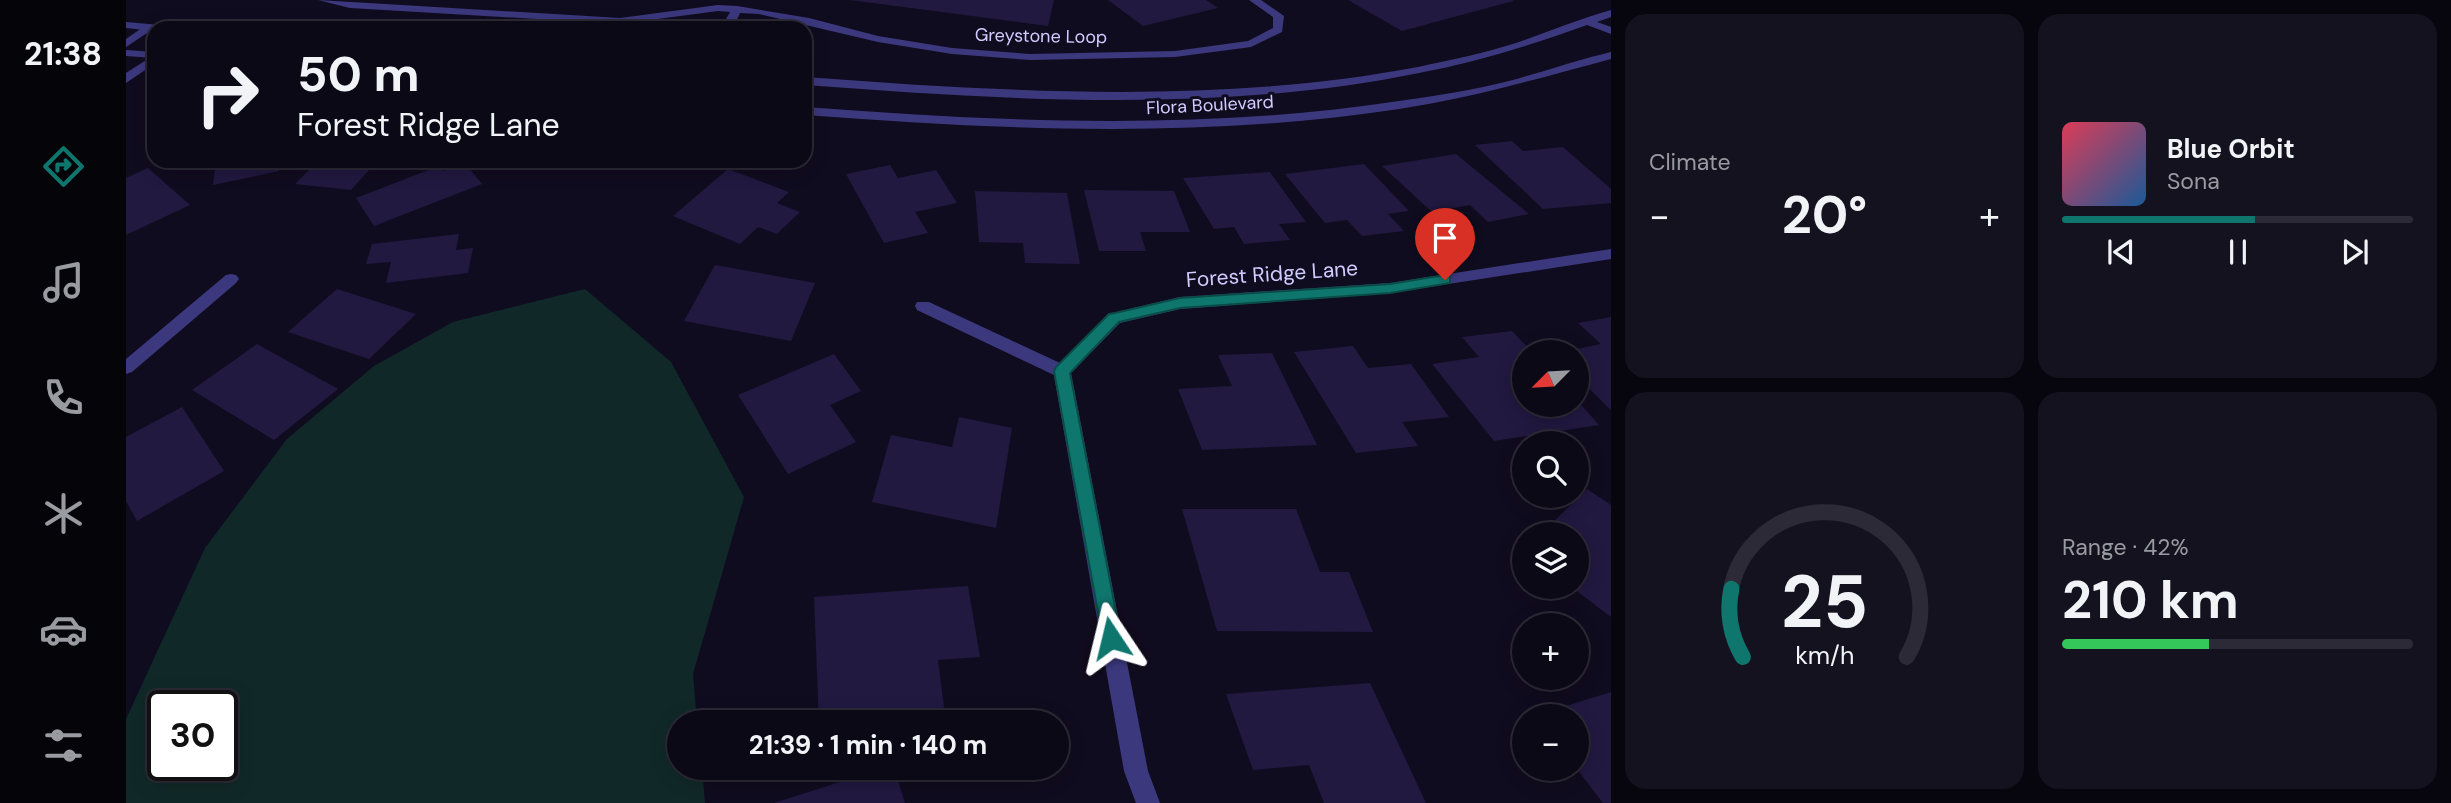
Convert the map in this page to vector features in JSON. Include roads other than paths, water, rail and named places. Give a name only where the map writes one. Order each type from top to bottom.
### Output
[{"type":"street","name":"Greystone Loop","points":[[323,0],[351,5],[620,21],[718,8],[762,6],[773,14],[802,21]]},
{"type":"street","name":"Greystone Loop","points":[[812,23],[878,39],[952,51],[1030,57],[1175,54],[1251,44],[1278,30],[1279,16],[1254,0]]},
{"type":"street","points":[[731,21],[737,9]]},
{"type":"street","name":"Flora Boulevard","points":[[812,82],[1013,96],[1166,95],[1255,90],[1433,66],[1528,43],[1611,13]]},
{"type":"street","points":[[770,21],[773,14]]},
{"type":"street","points":[[1589,22],[1611,31]]},
{"type":"street","points":[[126,25],[147,27]]},
{"type":"street","points":[[126,44],[147,32]]},
{"type":"street","points":[[126,53],[147,56]]},
{"type":"street","name":"Flora Boulevard","points":[[812,112],[1036,126],[1114,127],[1275,120],[1397,106],[1485,90],[1611,55]]},
{"type":"street","points":[[126,79],[147,62]]},
{"type":"street","name":"Forest Ridge Lane","points":[[1062,371],[1115,318],[1180,303],[1390,288],[1611,254]]},
{"type":"street","points":[[126,368],[231,279]]},
{"type":"street","points":[[923,306],[1062,371],[1136,771],[1148,803]]}]
